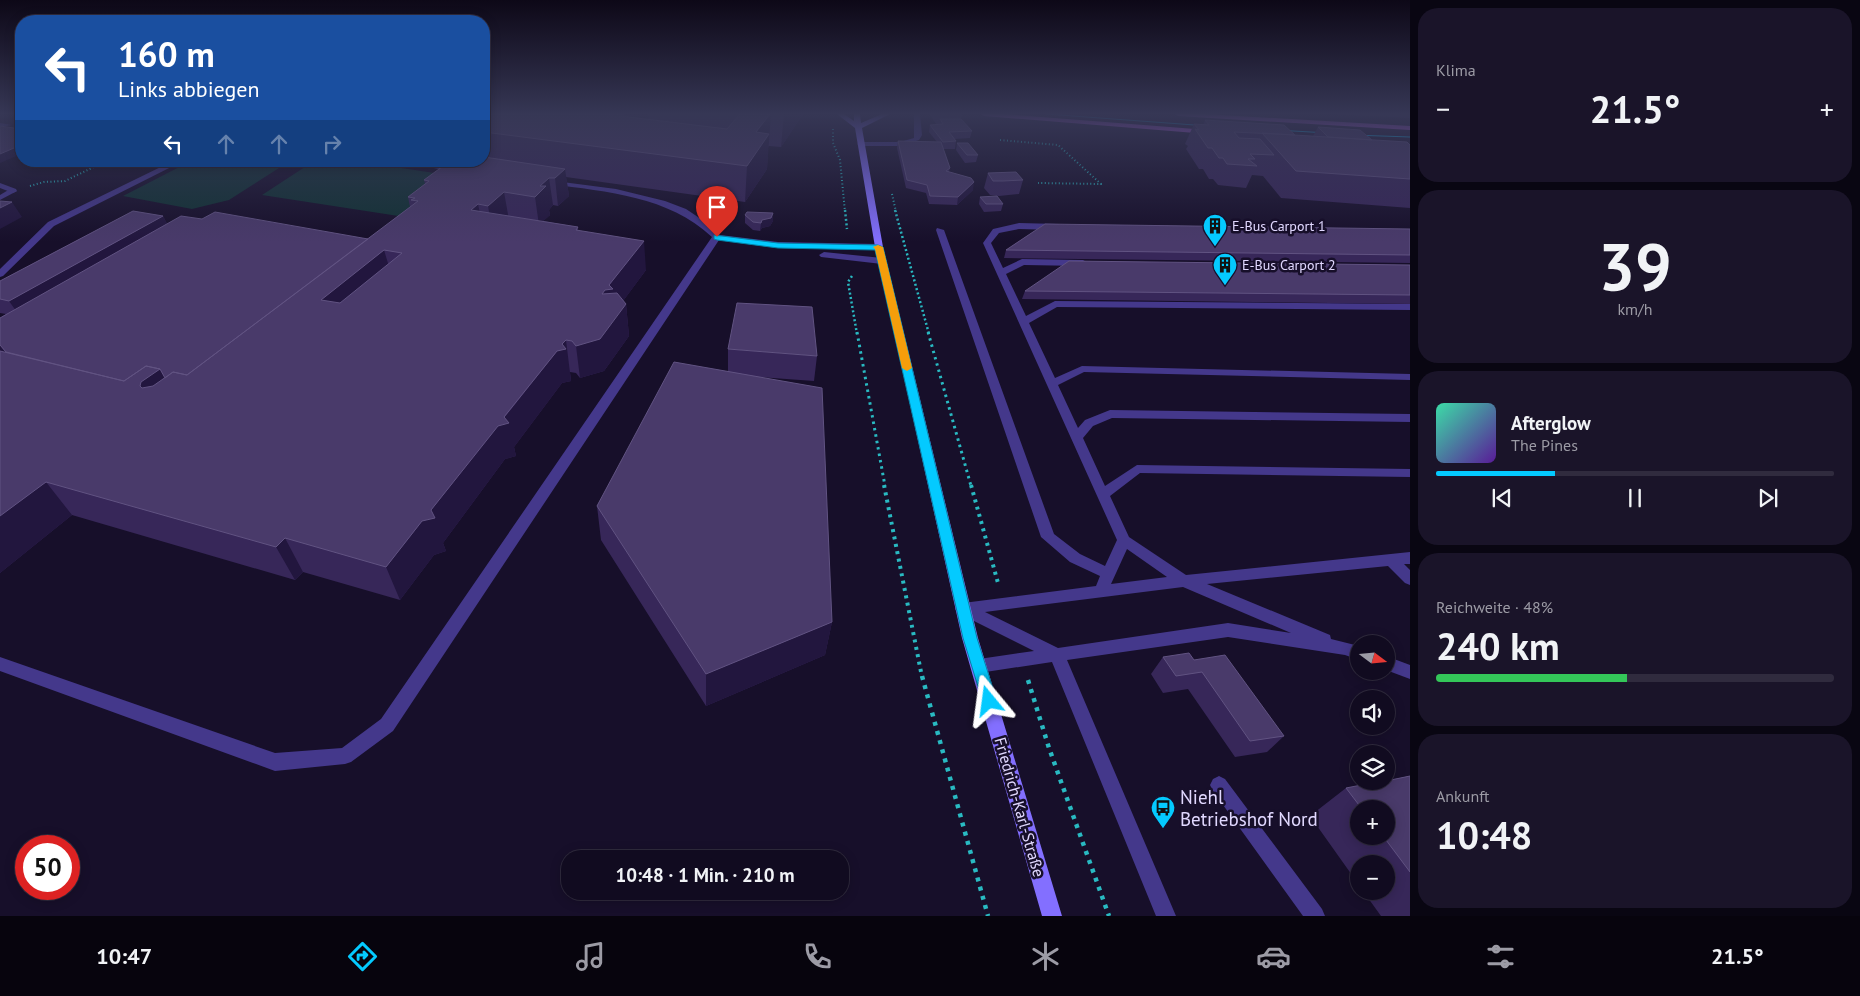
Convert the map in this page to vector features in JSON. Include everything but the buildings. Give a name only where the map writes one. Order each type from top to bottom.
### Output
[{"type":"main road","name":"Friedrich-Karl-Straße","points":[[863,157],[878,247],[963,609],[1052,916]]},
{"type":"street","points":[[0,274],[51,224],[167,167]]},
{"type":"street","points":[[441,167],[471,171]]},
{"type":"street","points":[[538,180],[595,188],[656,200],[685,212],[707,225],[717,237],[778,245],[878,247]]},
{"type":"street","points":[[0,185],[13,191]]},
{"type":"street","points":[[0,198],[13,191]]},
{"type":"street","points":[[1068,227],[1019,226],[996,231],[987,243],[1124,540],[1184,581],[1350,650]]},
{"type":"street","points":[[940,230],[1048,538],[1075,558],[1110,574]]},
{"type":"street","points":[[0,664],[275,762],[345,756],[386,725],[717,237]]},
{"type":"street","points":[[778,245],[803,252],[882,261]]},
{"type":"street","points":[[1001,273],[1022,262],[1092,263]]},
{"type":"street","points":[[1023,322],[1055,304],[1410,307]]},
{"type":"street","points":[[1052,384],[1082,369],[1410,377]]},
{"type":"street","points":[[1077,438],[1089,423],[1110,414],[1410,418]]},
{"type":"street","points":[[1103,494],[1137,469],[1410,472]]},
{"type":"street","points":[[1101,591],[1124,540]]},
{"type":"street","points":[[963,609],[1184,581],[1410,558]]},
{"type":"street","points":[[1391,560],[1410,578]]},
{"type":"street","points":[[963,609],[1057,655],[1166,916]]},
{"type":"street","points":[[979,666],[1228,630],[1350,651]]},
{"type":"street","points":[[1395,666],[1410,672]]},
{"type":"street","points":[[1219,785],[1315,916]]},
{"type":"path","points":[[839,157],[850,247]]},
{"type":"path","points":[[1038,183],[1101,184],[1072,157]]},
{"type":"path","points":[[13,191],[44,182],[65,181],[94,167]]},
{"type":"path","points":[[896,211],[1004,604]]},
{"type":"path","points":[[853,257],[855,268],[848,282],[893,534],[924,685],[988,916]]},
{"type":"path","points":[[1022,660],[1050,748],[1109,916]]},
{"type":"green space","points":[[179,167],[281,167],[229,200],[192,209],[123,196]]},
{"type":"green space","points":[[305,167],[395,167],[461,177],[405,217],[262,195]]},
{"type":"slow traffic","points":[[877,247],[907,368]]},
{"type":"place","name":"E-Bus Carport 1","points":[[1215,247]]},
{"type":"place","name":"E-Bus Carport 2","points":[[1225,286]]},
{"type":"place","name":"Niehl Betriebshof Nord","points":[[1163,829]]},
{"type":"route","points":[[717,237],[778,245],[830,248],[878,247],[970,638],[989,701]]}]
